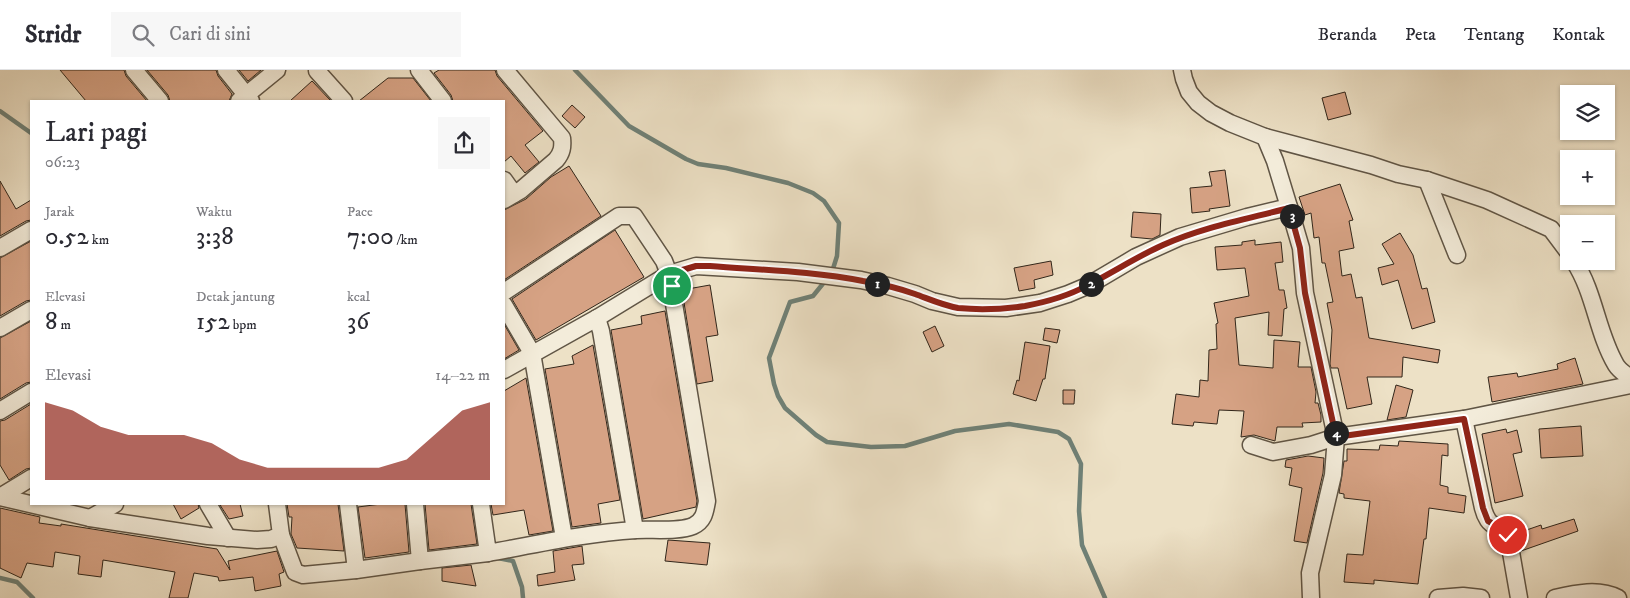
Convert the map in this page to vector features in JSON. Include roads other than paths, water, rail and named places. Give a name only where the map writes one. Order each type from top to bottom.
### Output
[{"type":"street","points":[[134,70],[159,100]]},
{"type":"street","points":[[226,70],[246,99],[277,70]]},
{"type":"street","points":[[316,70],[326,70]]},
{"type":"street","points":[[316,70],[343,100]]},
{"type":"street","points":[[419,70],[442,100]]},
{"type":"street","points":[[505,183],[509,197],[521,190],[556,160],[561,154],[563,146],[562,138],[506,70]]},
{"type":"street","points":[[1182,70],[1189,92],[1198,103],[1211,113],[1230,123],[1265,137],[1398,174],[1427,180],[1487,200],[1551,229],[1560,241]]},
{"type":"street","points":[[1265,137],[1275,161],[1300,248],[1305,293],[1336,437],[1333,475],[1312,557],[1309,586],[1311,598]]},
{"type":"street","points":[[1427,180],[1457,255]]},
{"type":"street","points":[[505,369],[597,318],[669,274],[696,266],[861,280],[888,286],[958,308],[1024,306],[1054,299],[1081,289],[1136,257],[1180,238],[1247,217],[1289,208]]},
{"type":"street","points":[[277,505],[282,535],[295,572],[303,575],[488,553],[564,538],[635,530],[691,527],[702,521],[707,501],[669,274],[664,261],[634,216],[619,216],[505,291]]},
{"type":"street","points":[[0,248],[30,231]]},
{"type":"street","points":[[1578,270],[1617,367],[1630,378]]},
{"type":"street","points":[[505,307],[532,353],[564,538]]},
{"type":"street","points":[[0,328],[30,311]]},
{"type":"street","points":[[597,318],[635,530]]},
{"type":"street","points":[[1251,444],[1272,452],[1311,445],[1336,437],[1464,419],[1630,385]]},
{"type":"street","points":[[0,411],[30,393]]},
{"type":"street","points":[[1464,419],[1483,508],[1488,521],[1505,530],[1508,535],[1519,598]]},
{"type":"street","points":[[2,492],[30,478]]},
{"type":"street","points":[[2,492],[30,500]]},
{"type":"street","points":[[46,505],[90,518],[228,538],[271,540],[282,535]]},
{"type":"street","points":[[90,518],[113,505]]},
{"type":"street","points":[[209,505],[228,538]]},
{"type":"street","points":[[348,505],[356,570]]},
{"type":"street","points":[[415,505],[420,561]]},
{"type":"street","points":[[481,505],[488,553]]},
{"type":"street","points":[[1556,598],[1590,592],[1604,593],[1618,598]]},
{"type":"street","points":[[1438,598],[1463,596],[1481,598]]},
{"type":"waterway","points":[[575,70],[629,126],[686,159],[698,164],[726,168],[788,183],[813,193],[824,201],[839,223],[837,256],[832,272]]},
{"type":"waterway","points":[[0,111],[30,132]]},
{"type":"waterway","points":[[826,280],[813,296],[790,302],[769,358],[774,384],[785,408],[827,442],[871,447],[905,446],[955,431],[1009,424],[1058,432],[1069,439],[1081,464],[1079,511],[1082,545],[1105,598]]},
{"type":"waterway","points":[[498,558],[513,561],[522,587],[523,598]]},
{"type":"waterway","points":[[0,578],[17,582],[33,598]]}]
